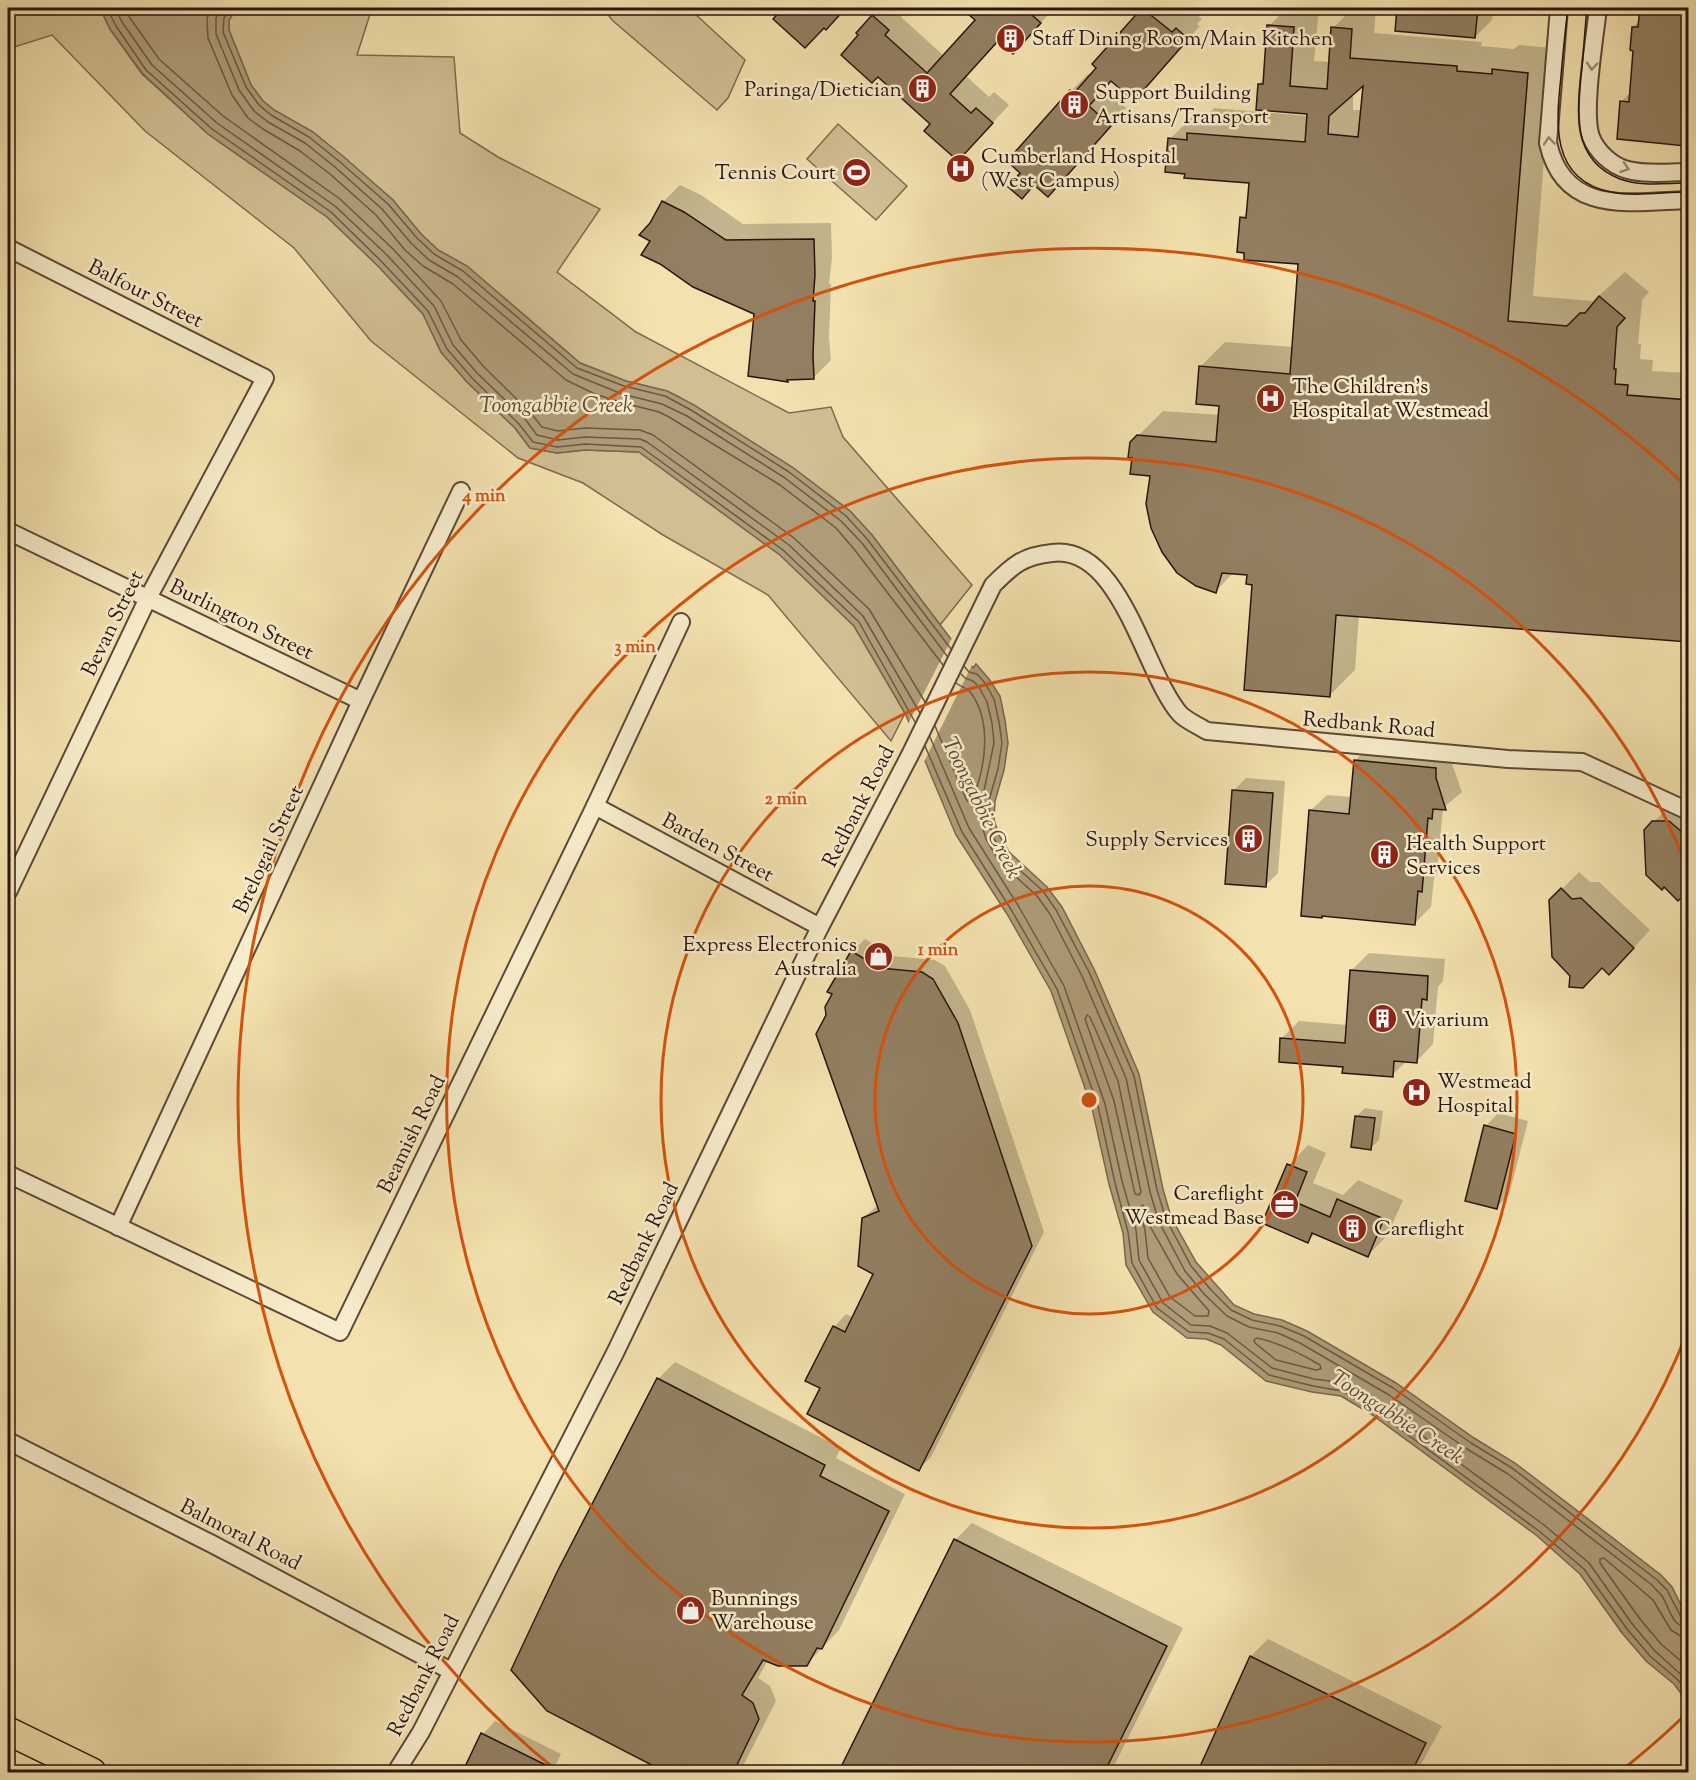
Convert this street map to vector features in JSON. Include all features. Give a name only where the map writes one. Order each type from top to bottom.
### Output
[{"type":"highway","points":[[8,1731],[92,1773]]},
{"type":"street","points":[[1559,8],[1548,143],[1558,170],[1576,191],[1601,200],[1689,200]]},
{"type":"street","points":[[1598,8],[1588,106],[1588,127],[1591,137],[1600,152],[1621,168],[1638,172],[1689,172]]},
{"type":"street","name":"Balfour Street","points":[[8,249],[265,378]]},
{"type":"street","name":"Bevan Street","points":[[8,892],[14,863],[148,598],[265,378]]},
{"type":"street","name":"Brelogail Street","points":[[118,1227],[361,701],[461,491]]},
{"type":"street","name":"Burlington Street","points":[[8,531],[361,701]]},
{"type":"street","name":"Redbank Road","points":[[396,1773],[421,1732],[615,1353],[820,927],[910,755],[993,585],[1013,565],[1041,554],[1061,552],[1084,559],[1108,580],[1163,688],[1181,715],[1207,731],[1508,759],[1582,762],[1689,811]]},
{"type":"street","name":"Beamish Road","points":[[8,1174],[340,1332],[595,806],[681,622]]},
{"type":"street","name":"Barden Street","points":[[595,806],[820,927]]},
{"type":"street","name":"Balmoral Road","points":[[8,1442],[212,1544],[451,1671]]},
{"type":"shaded area","points":[[8,8],[100,8],[110,29],[142,74],[208,134],[327,217],[377,265],[423,314],[441,352],[467,382],[515,428],[530,448],[557,453],[585,450],[639,452],[780,555],[854,626],[905,713],[891,741],[768,595],[663,535],[583,483],[518,458],[371,341],[294,248],[145,131],[52,35],[8,49]]},
{"type":"shaded area","points":[[237,8],[372,8],[357,55],[454,57],[460,133],[498,157],[600,209],[557,272],[636,332],[789,413],[831,407],[843,437],[972,585],[940,625],[872,535],[850,511],[792,467],[679,397],[667,391],[626,381],[580,363],[467,266],[438,250],[421,234],[393,200],[313,132],[274,110],[263,101],[251,85],[229,30],[229,20]]},
{"type":"shaded area","points":[[603,8],[696,8],[693,12],[745,60],[728,98],[717,110],[612,20]]},
{"type":"shaded area","name":"Tennis Court","points":[[838,124],[907,186],[876,220],[807,159]]},
{"type":"water","name":"Toongabbie Creek","points":[[100,8],[237,8],[229,20],[229,30],[251,85],[263,101],[274,110],[313,132],[344,157],[393,200],[421,234],[438,250],[467,266],[580,363],[626,381],[667,391],[694,405],[792,467],[850,511],[872,535],[973,668],[976,664],[1000,696],[1008,743],[1004,770],[995,801],[994,820],[999,835],[1009,852],[1047,887],[1062,907],[1094,969],[1139,1074],[1171,1217],[1196,1262],[1234,1305],[1254,1314],[1282,1320],[1307,1331],[1396,1383],[1474,1438],[1515,1463],[1661,1575],[1672,1587],[1688,1619],[1688,1703],[1674,1684],[1646,1661],[1622,1633],[1580,1574],[1536,1535],[1371,1414],[1341,1396],[1266,1381],[1221,1345],[1206,1339],[1187,1338],[1153,1312],[1126,1265],[1123,1233],[1092,1108],[1051,991],[1007,914],[956,835],[905,713],[854,626],[780,555],[639,452],[585,450],[557,453],[530,448],[515,428],[467,382],[441,352],[423,314],[377,265],[327,217],[208,134],[142,73],[110,29]]},
{"type":"pier","points":[[953,636],[973,663],[924,762],[907,726]]},
{"type":"building","points":[[783,8],[846,8],[805,48],[773,19]]},
{"type":"building","name":"Paringa/Dietician","points":[[961,8],[1024,8],[1041,23],[1013,54],[998,41],[950,94],[971,113],[976,108],[993,123],[958,161],[924,131],[930,124],[878,77],[872,83],[841,55],[872,15],[889,30],[885,35],[927,73],[975,20]]},
{"type":"building","name":"Support Building Artisans/Transport","points":[[1142,8],[1172,32],[1176,28],[1186,37],[1182,42],[1184,44],[1134,101],[1111,81],[1089,106],[1111,126],[1048,197],[1034,185],[1022,199],[1008,187],[1020,173],[1007,161],[1070,90],[1074,93],[1096,68],[1092,64]]},
{"type":"building","points":[[1397,8],[1478,8],[1475,38],[1395,31]]},
{"type":"building","points":[[1640,8],[1689,8],[1689,120],[1686,146],[1617,139],[1620,101],[1629,102],[1633,51],[1630,50],[1632,27],[1638,27]]},
{"type":"building","points":[[1267,25],[1294,27],[1290,86],[1327,89],[1331,27],[1352,29],[1350,58],[1457,66],[1457,71],[1492,74],[1492,69],[1528,73],[1508,321],[1567,326],[1580,313],[1585,313],[1599,296],[1625,318],[1617,327],[1615,384],[1628,385],[1627,395],[1689,400],[1689,642],[1336,615],[1330,697],[1244,690],[1252,585],[1246,584],[1247,575],[1222,573],[1216,593],[1196,586],[1177,573],[1162,552],[1151,528],[1146,504],[1150,476],[1130,474],[1132,458],[1128,458],[1130,442],[1137,435],[1216,442],[1219,406],[1196,404],[1199,366],[1290,374],[1298,264],[1244,260],[1244,253],[1237,252],[1240,217],[1246,218],[1249,183],[1184,178],[1185,174],[1165,172],[1168,138],[1187,140],[1187,133],[1305,142],[1307,114],[1256,110],[1258,84],[1263,84]],"holes":[[[1363,86],[1358,137],[1328,134],[1329,116]]]},
{"type":"building","points":[[662,201],[684,212],[726,240],[814,239],[814,379],[787,380],[788,382],[748,376],[754,314],[693,287],[660,264],[641,255],[650,241],[639,235],[650,223]]},
{"type":"building","name":"Health Support Services","points":[[1354,760],[1436,768],[1436,778],[1446,810],[1433,809],[1432,819],[1428,818],[1422,892],[1418,891],[1415,925],[1301,916],[1309,810],[1349,814]]},
{"type":"building","name":"Supply Services","points":[[1232,790],[1273,793],[1266,887],[1225,884]]},
{"type":"building","points":[[1652,821],[1669,821],[1689,838],[1689,890],[1678,901],[1664,887],[1662,890],[1646,875],[1644,830]]},
{"type":"building","points":[[1561,888],[1572,899],[1581,898],[1634,948],[1609,975],[1602,968],[1583,988],[1569,987],[1570,976],[1552,957],[1549,900]]},
{"type":"building","points":[[851,951],[880,968],[922,972],[933,979],[958,1023],[1032,1246],[919,1471],[807,1414],[820,1388],[805,1381],[833,1326],[845,1332],[873,1274],[858,1266],[862,1218],[879,1211],[816,1034],[826,1015],[825,1007],[832,994],[827,992]]},
{"type":"building","name":"Vivarium","points":[[1350,970],[1428,976],[1427,1000],[1422,999],[1417,1063],[1394,1061],[1393,1077],[1342,1073],[1343,1067],[1279,1062],[1280,1038],[1345,1043]]},
{"type":"building","points":[[1355,1116],[1375,1118],[1371,1150],[1351,1147]]},
{"type":"building","points":[[1484,1125],[1516,1134],[1497,1209],[1465,1201]]},
{"type":"building","points":[[1287,1164],[1307,1172],[1295,1202],[1330,1217],[1337,1199],[1384,1219],[1368,1257],[1312,1233],[1308,1243],[1262,1223]]},
{"type":"building","name":"Bunnings Warehouse","points":[[657,1378],[825,1465],[820,1476],[889,1511],[822,1649],[817,1648],[807,1666],[778,1666],[763,1660],[742,1695],[753,1703],[759,1719],[733,1773],[667,1773],[547,1711],[511,1670],[557,1572]]},
{"type":"building","points":[[954,1539],[1167,1646],[1104,1773],[838,1773]]},
{"type":"building","points":[[1250,1656],[1426,1743],[1411,1773],[1197,1773]]},
{"type":"building","points":[[481,1733],[562,1773],[462,1773]]},
{"type":"tram line","points":[[1568,8],[1558,112],[1561,147],[1567,162],[1577,175],[1591,185],[1611,192],[1639,194],[1688,192]]},
{"type":"tram line","points":[[1587,8],[1579,116],[1580,132],[1592,159],[1604,170],[1620,179],[1645,184],[1688,183]]},
{"type":"place","name":"Staff Dining Room/Main Kitchen","points":[[1011,38]]},
{"type":"place","name":"Paringa/Dietician","points":[[923,89]]},
{"type":"place","name":"Support Building Artisans/Transport","points":[[1074,104]]},
{"type":"place","name":"Cumberland Hospital (West Campus)","points":[[960,168]]},
{"type":"place","name":"Tennis Court","points":[[857,172]]},
{"type":"place","name":"The Children's Hospital at Westmead","points":[[1271,398]]},
{"type":"place","name":"Supply Services","points":[[1249,839]]},
{"type":"place","name":"Health Support Services","points":[[1385,855]]},
{"type":"place","name":"Express Electronics Australia","points":[[878,956]]},
{"type":"place","name":"Vivarium","points":[[1383,1019]]},
{"type":"place","name":"Westmead Hospital","points":[[1416,1093]]},
{"type":"place","name":"Careflight Westmead Base","points":[[1285,1205]]},
{"type":"place","name":"Careflight","points":[[1353,1228]]},
{"type":"place","name":"Bunnings Warehouse","points":[[690,1610]]}]
